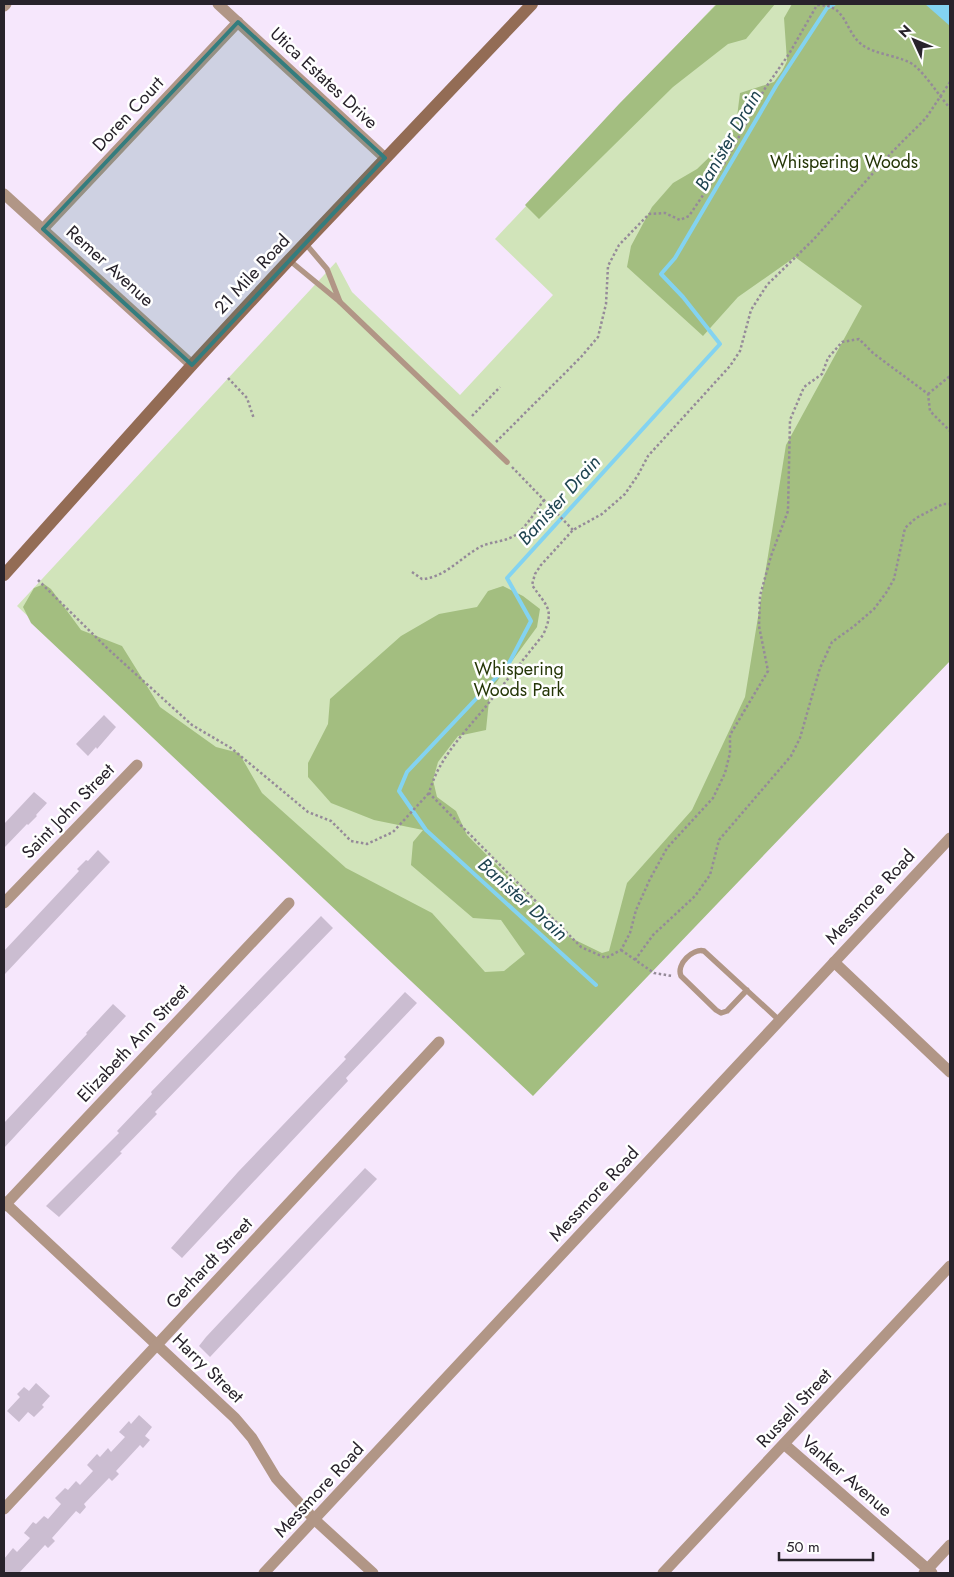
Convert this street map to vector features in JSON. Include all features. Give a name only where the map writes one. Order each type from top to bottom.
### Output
[{"type":"street","name":"Utica Estates Drive","points":[[218,4],[385,158]]},
{"type":"street","name":"21 Mile Road","points":[[4,575],[289,260],[532,4]]},
{"type":"street","name":"Doren Court","points":[[43,229],[238,22]]},
{"type":"street","name":"Remer Avenue","points":[[4,194],[192,365]]},
{"type":"street","name":"Saint John Street","points":[[4,903],[137,765]]},
{"type":"street","name":"Messmore Road","points":[[264,1573],[316,1520],[950,838]]},
{"type":"street","name":"Elizabeth Ann Street","points":[[4,1204],[289,903]]},
{"type":"street","points":[[834,962],[950,1072]]},
{"type":"street","name":"Gerhardt Street","points":[[4,1509],[439,1042]]},
{"type":"street","name":"Harry Street","points":[[4,1204],[158,1344],[246,1428],[276,1478],[316,1520],[373,1573]]},
{"type":"street","name":"Russell Street","points":[[663,1573],[950,1266]]},
{"type":"street","name":"Vanker Avenue","points":[[784,1444],[928,1572]]},
{"type":"street","points":[[928,1572],[950,1545]]},
{"type":"lane","points":[[305,243],[327,269],[340,302]]},
{"type":"lane","points":[[289,260],[340,302],[507,462]]},
{"type":"lane","points":[[746,990],[727,1012],[721,1013],[681,976],[679,971],[681,966],[694,952],[704,951],[779,1020]]},
{"type":"path","points":[[491,447],[581,358],[598,337],[606,304],[608,266],[619,244],[649,214],[666,213],[680,220],[689,216],[726,161],[764,90],[789,54],[817,5],[824,5],[844,17],[856,39],[863,46],[914,65],[950,108]]},
{"type":"path","points":[[38,580],[107,648],[192,724],[231,748],[308,812],[331,821],[351,841],[367,844],[393,832],[430,793],[433,780],[441,763],[543,635],[550,621],[549,611],[532,585],[535,574],[541,565],[573,530],[602,514],[625,494],[648,456],[730,366],[740,351],[751,310],[767,285],[814,239],[880,165],[926,118],[950,82]]},
{"type":"path","points":[[430,793],[581,947],[606,958],[621,950],[630,933],[639,902],[667,848],[713,798],[725,773],[730,753],[730,735],[768,671],[758,626],[760,596],[770,556],[788,511],[790,420],[804,387],[822,374],[828,358],[842,342],[859,339],[873,354],[928,394],[930,411],[950,431]]},
{"type":"path","points":[[928,394],[950,376]]},
{"type":"path","points":[[228,378],[247,398],[254,419]]},
{"type":"path","points":[[466,423],[500,387]]},
{"type":"path","points":[[507,462],[573,530]]},
{"type":"path","points":[[412,572],[422,579],[432,579],[482,546],[517,534],[544,500]]},
{"type":"path","points":[[635,960],[653,935],[695,896],[710,875],[719,840],[791,756],[800,738],[820,668],[832,642],[874,609],[886,593],[894,579],[905,528],[916,518],[943,504],[950,504]]},
{"type":"path","points":[[621,950],[654,973],[666,976],[681,976]]},
{"type":"highlighted area","points":[[238,22],[385,158],[192,365],[43,229]]},
{"type":"green space","name":"Whispering Woods Park","points":[[716,4],[944,4],[950,643],[531,1087],[17,606],[336,262],[352,292],[460,395],[553,295],[495,239]]},
{"type":"green space","points":[[717,4],[775,4],[746,39],[728,44],[673,87],[539,219],[525,205],[619,104]]},
{"type":"green space","name":"Whispering Woods","points":[[792,4],[945,4],[950,9],[950,661],[533,1096],[31,623],[23,607],[34,588],[44,584],[51,589],[81,630],[122,646],[160,707],[216,747],[239,753],[262,793],[346,868],[432,913],[485,972],[504,971],[525,954],[501,920],[473,918],[411,865],[413,842],[423,830],[374,820],[331,803],[308,777],[308,763],[328,724],[330,699],[401,636],[439,614],[477,607],[488,591],[503,586],[523,596],[540,609],[537,627],[490,691],[486,730],[458,736],[438,762],[433,780],[437,797],[456,811],[467,835],[567,936],[602,953],[609,951],[627,883],[692,810],[745,697],[786,445],[862,306],[795,257],[738,297],[703,336],[627,267],[631,246],[652,207],[673,183],[697,169],[727,140],[736,125],[740,93],[774,82],[782,71],[787,61],[784,18]]},
{"type":"water","points":[[925,4],[950,4],[950,26]]},
{"type":"building","points":[[104,715],[116,727],[97,749],[96,747],[88,756],[76,744]]},
{"type":"building","points":[[34,792],[47,803],[37,816],[4,848],[4,824]]},
{"type":"building","points":[[98,850],[110,862],[4,975],[4,951],[79,871],[77,869]]},
{"type":"building","points":[[321,916],[333,928],[155,1112],[157,1114],[120,1152],[122,1153],[59,1217],[46,1206],[119,1133],[117,1131],[152,1094],[151,1092]]},
{"type":"building","points":[[405,992],[417,1003],[346,1078],[348,1081],[182,1258],[171,1248],[238,1172],[346,1059],[344,1057]]},
{"type":"building","points":[[113,1004],[126,1016],[4,1148],[4,1123]]},
{"type":"building","points":[[365,1168],[377,1179],[210,1357],[199,1346],[206,1337]]},
{"type":"building","points":[[36,1383],[50,1396],[42,1405],[44,1407],[34,1417],[28,1412],[19,1422],[7,1411],[20,1397],[17,1394],[24,1387],[29,1391]]},
{"type":"building","points":[[139,1415],[152,1427],[145,1436],[150,1440],[143,1448],[140,1445],[116,1471],[119,1474],[112,1481],[109,1478],[84,1504],[86,1507],[80,1514],[76,1511],[52,1538],[55,1541],[48,1548],[45,1545],[19,1573],[4,1573],[4,1559],[13,1548],[17,1552],[30,1538],[24,1533],[33,1522],[36,1524],[44,1516],[48,1519],[61,1504],[55,1498],[65,1488],[68,1490],[76,1481],[80,1485],[93,1471],[87,1465],[97,1454],[100,1457],[108,1448],[111,1452],[125,1437],[119,1432],[129,1421],[131,1424]]},
{"type":"waterway","name":"Banister Drain","points":[[596,985],[426,830],[399,791],[407,772],[508,665],[531,621],[507,578],[720,344],[683,297],[661,274],[675,258],[776,86],[827,8],[834,4]]}]
